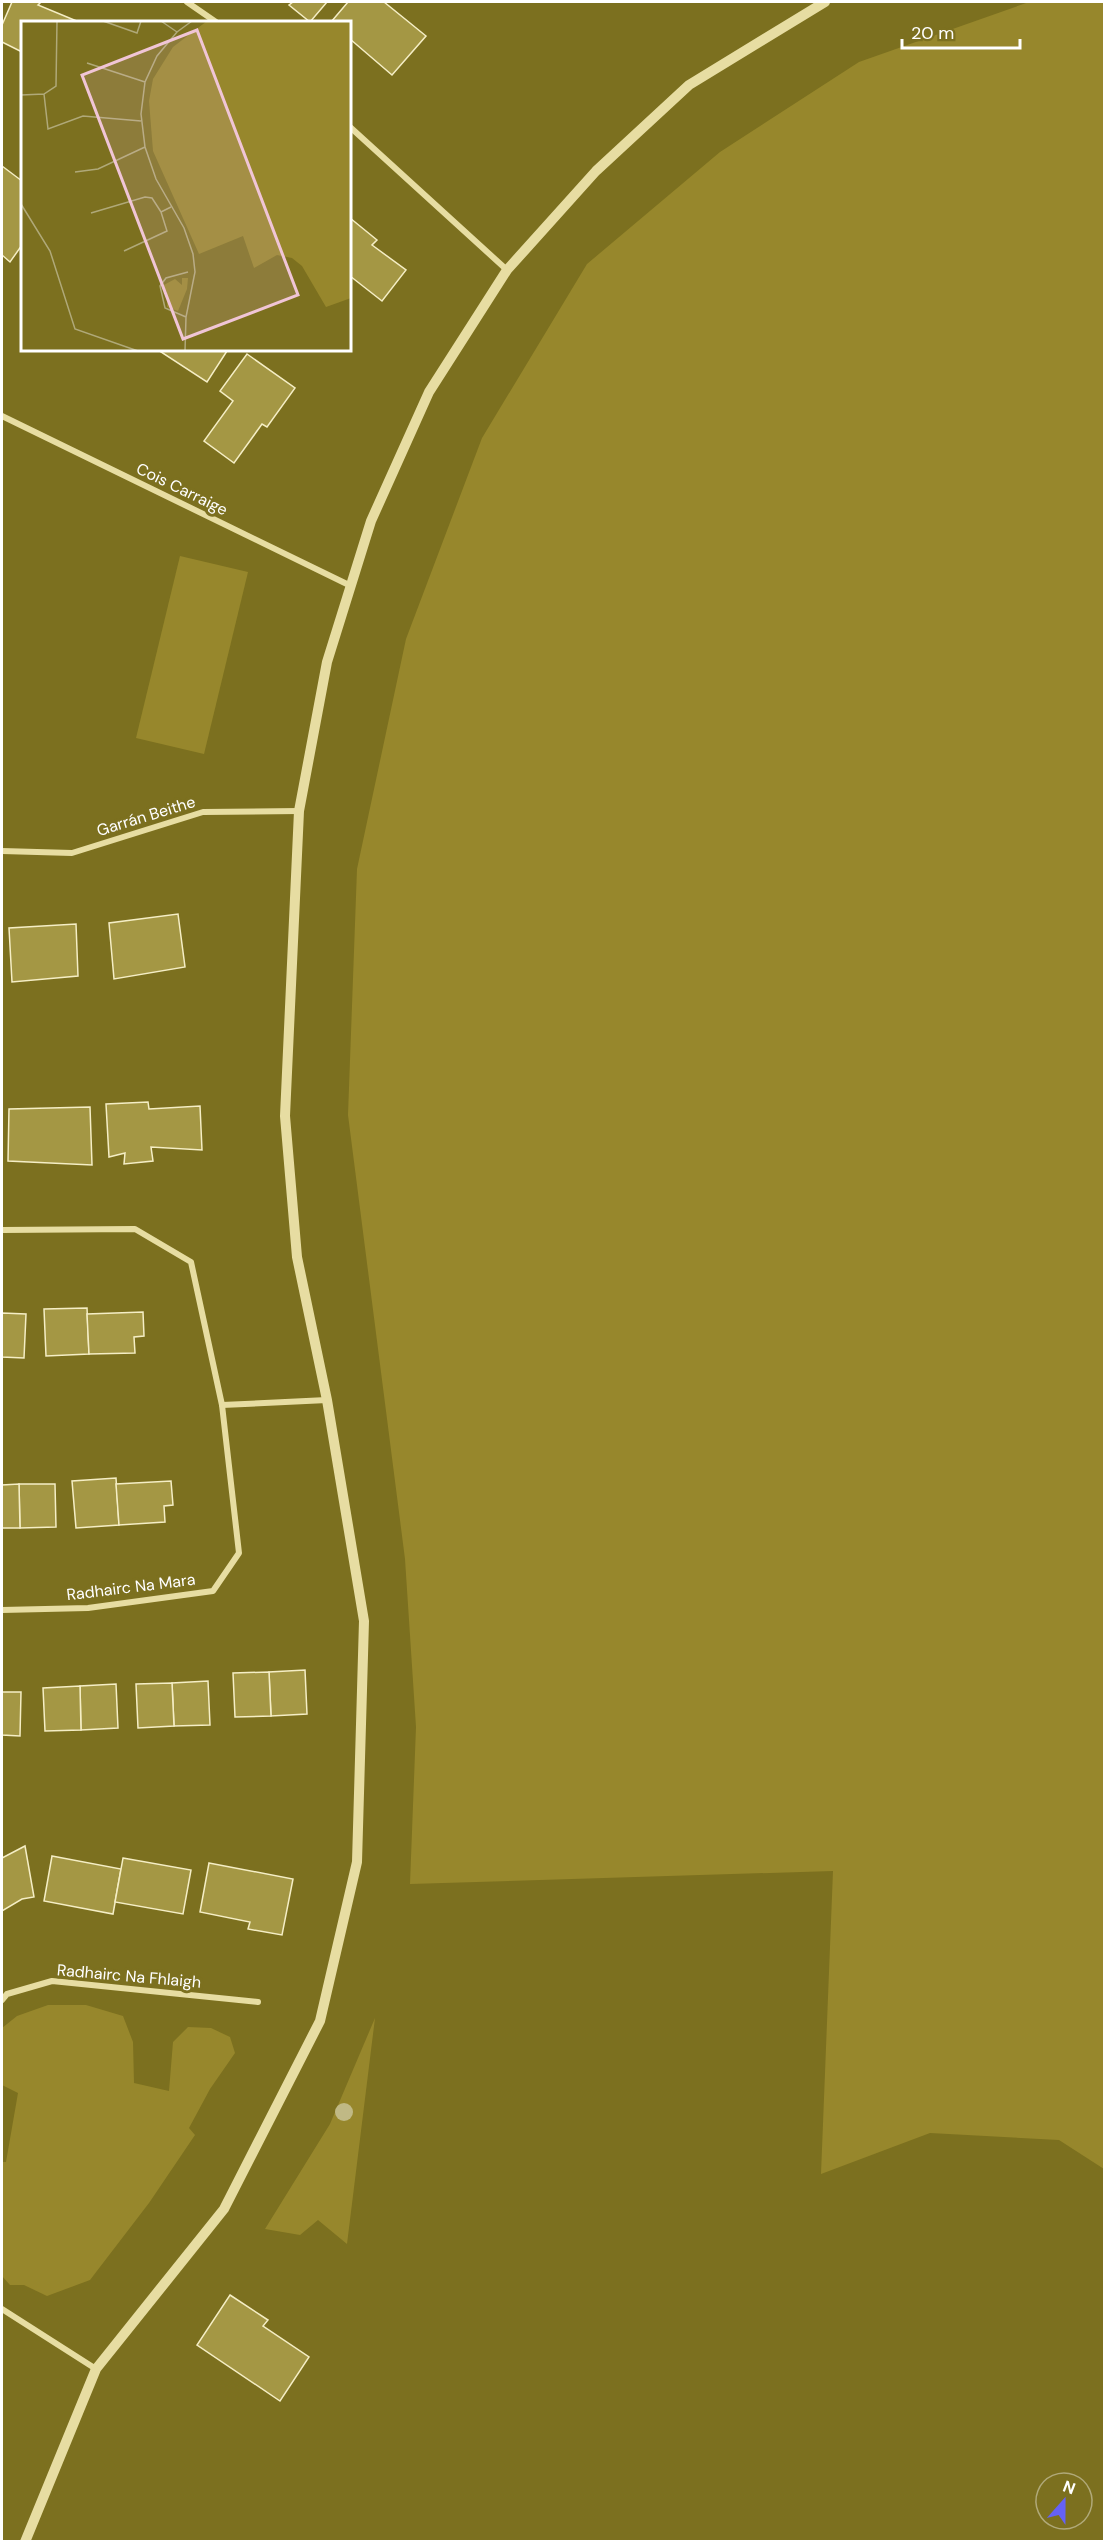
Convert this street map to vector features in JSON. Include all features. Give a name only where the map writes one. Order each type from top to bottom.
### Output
[{"type":"street","points":[[187,2],[215,21]]},
{"type":"street","points":[[25,2541],[96,2369],[224,2209],[320,2021],[357,1862],[364,1620],[327,1400],[297,1257],[285,1116],[299,811],[327,662],[370,521],[429,392],[507,270],[596,171],[690,85],[825,2]]},
{"type":"street","points":[[351,128],[507,270]]},
{"type":"street","name":"Cois Carraige","points":[[2,416],[351,586]]},
{"type":"street","name":"Garrán Beithe","points":[[2,851],[72,853],[203,812],[299,811]]},
{"type":"street","name":"Radhairc Na Mara","points":[[2,1230],[135,1229],[191,1262],[222,1405],[239,1553],[213,1591],[88,1608],[2,1610]]},
{"type":"street","points":[[222,1405],[327,1400]]},
{"type":"street","name":"Radhairc Na Fhlaigh","points":[[2,2000],[7,1994],[52,1982],[258,2002]]},
{"type":"street","points":[[2,2309],[96,2369]]},
{"type":"shaded area","points":[[1029,2],[1104,2],[1104,2169],[1059,2140],[930,2133],[821,2174],[833,1871],[410,1884],[416,1727],[405,1559],[348,1115],[357,869],[406,639],[482,438],[587,264],[720,152],[859,62]]},
{"type":"shaded area","points":[[180,556],[248,572],[204,754],[136,738]]},
{"type":"shaded area","points":[[48,2005],[86,2005],[123,2016],[133,2042],[134,2083],[169,2091],[173,2042],[188,2027],[211,2028],[230,2037],[235,2053],[210,2089],[189,2128],[195,2135],[149,2203],[90,2280],[47,2296],[24,2285],[10,2285],[2,2276],[2,2162],[6,2162],[18,2093],[2,2085],[2,2028],[17,2016]]},
{"type":"shaded area","points":[[375,2018],[347,2244],[318,2220],[300,2235],[265,2229],[330,2124]]},
{"type":"building","points":[[12,2],[41,2],[38,5],[77,21],[21,21],[21,52],[2,42],[2,25]]},
{"type":"building","points":[[293,2],[327,2],[311,21],[289,5]]},
{"type":"building","points":[[348,2],[384,2],[426,36],[392,75],[351,40],[351,21],[332,21]]},
{"type":"building","points":[[2,166],[21,180],[21,246],[10,262],[2,255]]},
{"type":"building","points":[[351,219],[377,240],[372,245],[406,270],[382,301],[351,277]]},
{"type":"building","points":[[160,351],[227,351],[207,382]]},
{"type":"building","points":[[247,354],[295,388],[267,427],[262,424],[234,463],[204,441],[233,401],[220,391]]},
{"type":"building","points":[[178,914],[185,967],[114,979],[109,923]]},
{"type":"building","points":[[76,924],[78,976],[12,982],[9,928]]},
{"type":"building","points":[[148,1102],[149,1109],[200,1106],[202,1150],[151,1147],[153,1161],[124,1164],[125,1153],[109,1157],[106,1104]]},
{"type":"building","points":[[90,1107],[92,1165],[8,1161],[9,1109]]},
{"type":"building","points":[[87,1308],[89,1354],[46,1356],[44,1309]]},
{"type":"building","points":[[143,1312],[144,1336],[134,1337],[135,1353],[89,1354],[87,1314]]},
{"type":"building","points":[[2,1313],[26,1314],[24,1358],[2,1357]]},
{"type":"building","points":[[116,1478],[119,1525],[76,1528],[72,1481]]},
{"type":"building","points":[[171,1481],[173,1505],[164,1506],[165,1522],[119,1525],[116,1484]]},
{"type":"building","points":[[19,1484],[55,1484],[56,1527],[20,1528]]},
{"type":"building","points":[[19,1484],[20,1528],[2,1528],[2,1485]]},
{"type":"building","points":[[305,1670],[307,1714],[271,1716],[269,1672]]},
{"type":"building","points":[[269,1672],[271,1716],[235,1717],[233,1673]]},
{"type":"building","points":[[208,1681],[210,1725],[174,1726],[172,1683]]},
{"type":"building","points":[[172,1683],[174,1726],[138,1728],[136,1684]]},
{"type":"building","points":[[116,1684],[118,1728],[81,1730],[80,1686]]},
{"type":"building","points":[[80,1686],[81,1730],[45,1731],[43,1688]]},
{"type":"building","points":[[2,1692],[21,1692],[20,1736],[2,1735]]},
{"type":"building","points":[[25,1846],[34,1897],[22,1899],[2,1911],[2,1858]]},
{"type":"building","points":[[52,1856],[121,1869],[113,1914],[44,1901]]},
{"type":"building","points":[[123,1858],[191,1870],[183,1914],[115,1902]]},
{"type":"building","points":[[209,1863],[293,1879],[282,1935],[248,1929],[250,1922],[200,1912]]},
{"type":"building","points":[[230,2295],[268,2320],[263,2326],[309,2357],[280,2401],[197,2345]]}]
